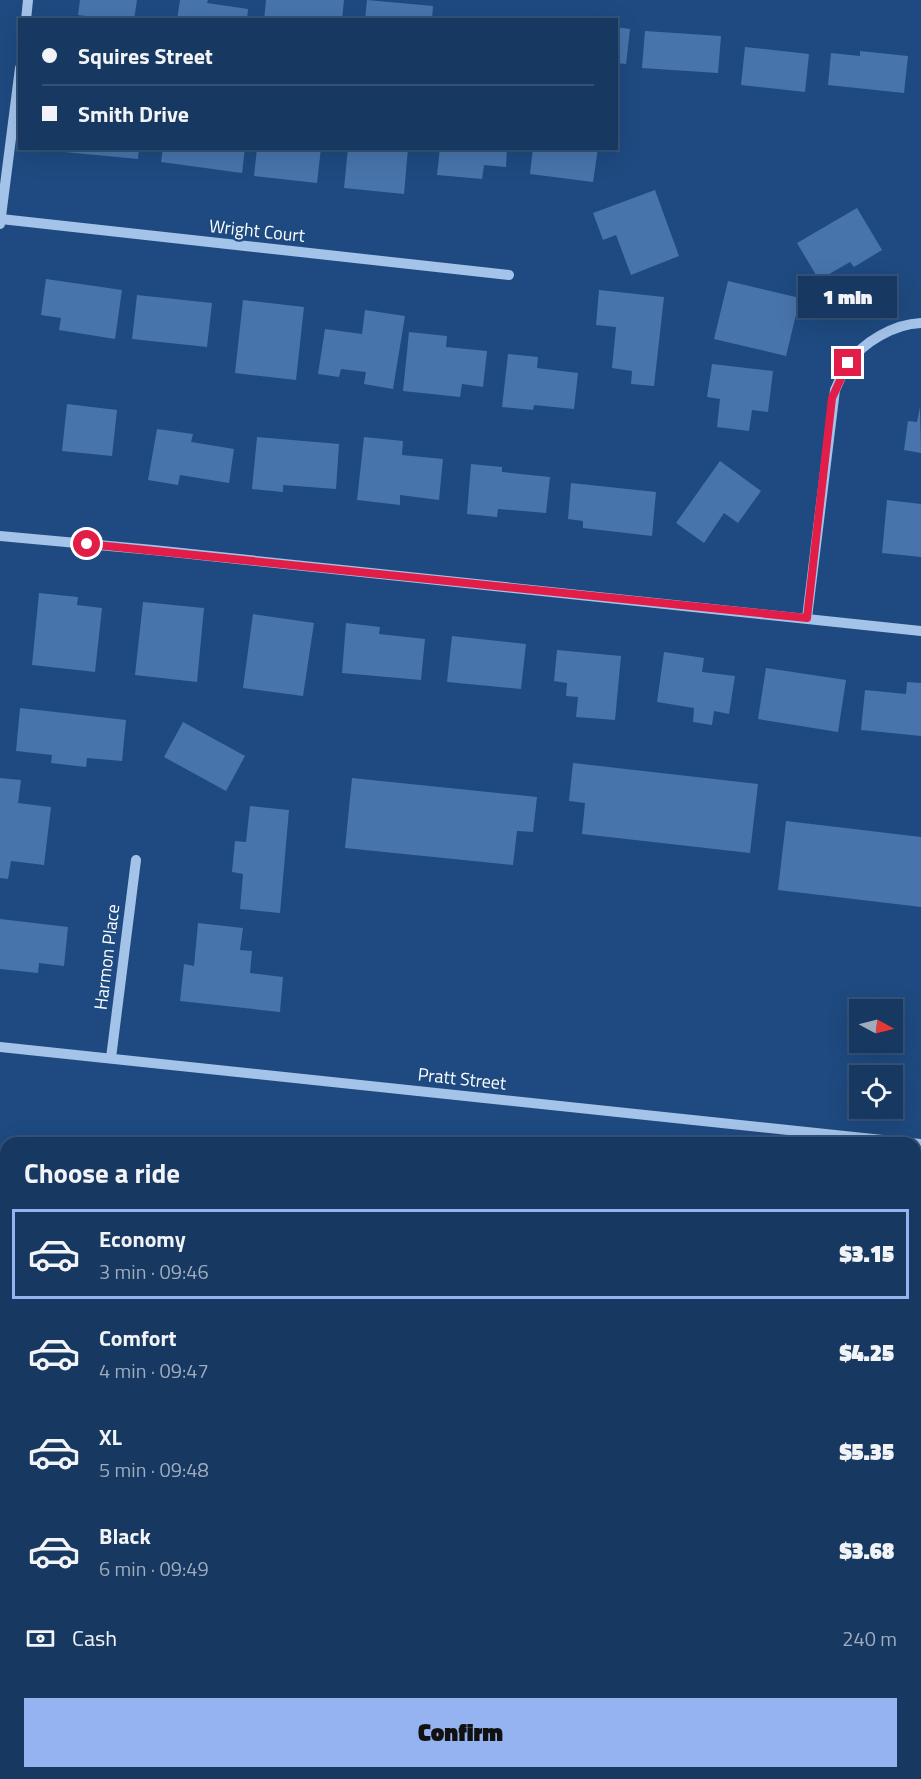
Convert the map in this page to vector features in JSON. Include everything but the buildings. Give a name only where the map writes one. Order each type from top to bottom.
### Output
[{"type":"street","points":[[26,18],[28,0]]},
{"type":"street","points":[[0,225],[18,84]]},
{"type":"street","name":"Wright Court","points":[[1,219],[509,275]]},
{"type":"street","points":[[807,618],[834,390],[848,363],[875,338],[921,322]]},
{"type":"street","points":[[0,536],[921,631]]},
{"type":"street","name":"Harmon Place","points":[[111,1058],[136,860]]},
{"type":"street","name":"Pratt Street","points":[[0,1047],[855,1137]]},
{"type":"route","points":[[87,544],[807,618],[832,398],[848,363]]}]
